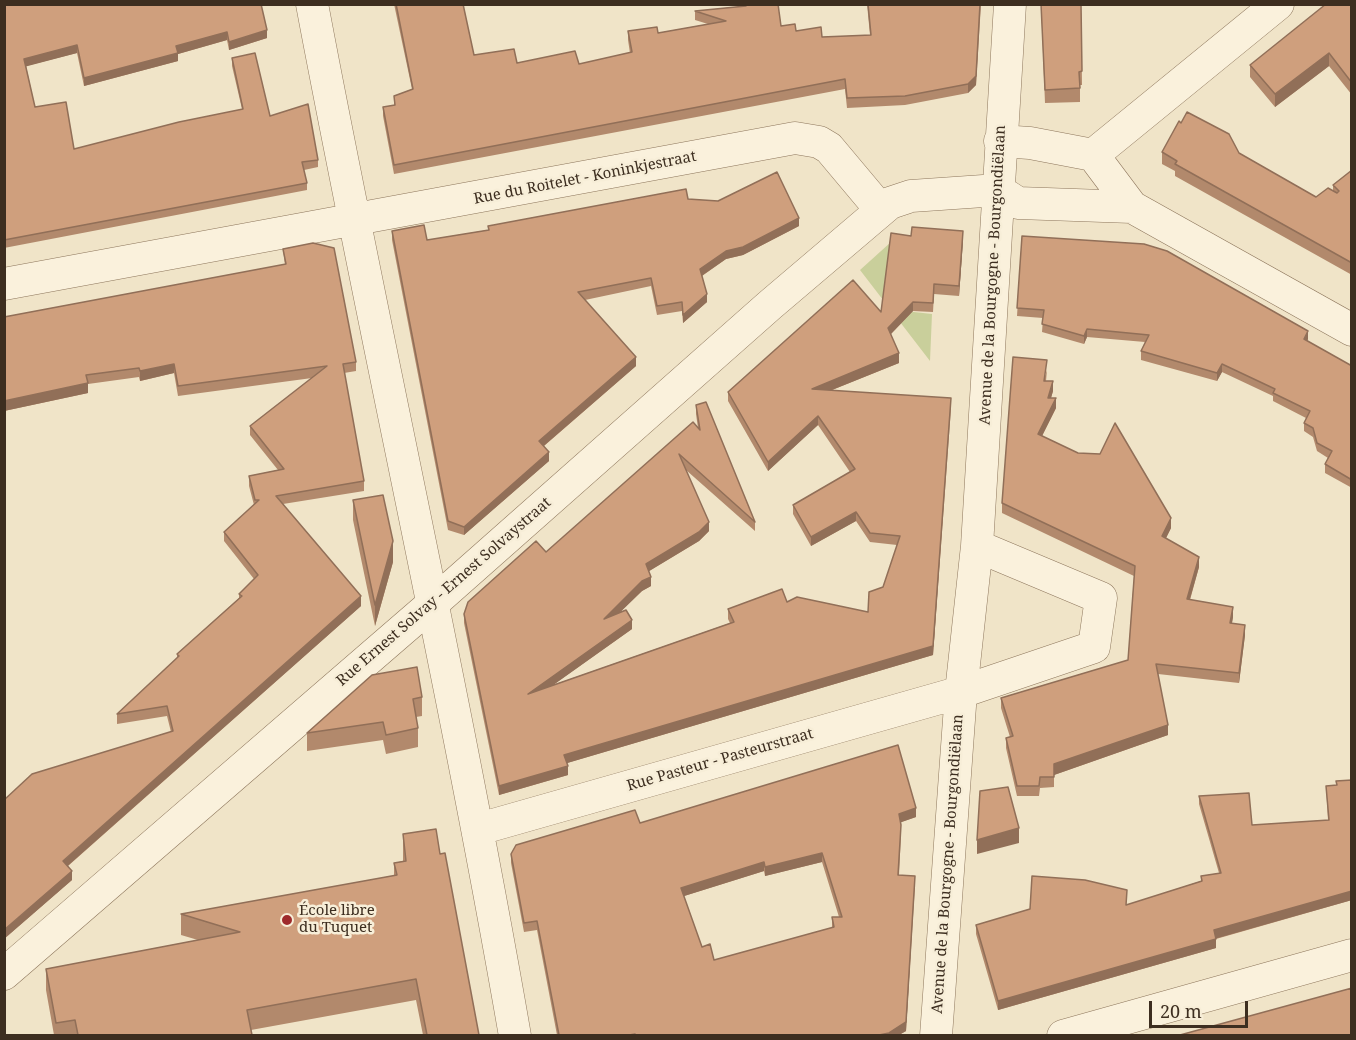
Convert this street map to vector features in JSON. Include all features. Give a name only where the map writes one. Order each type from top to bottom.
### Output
[{"type":"street","points":[[312,4],[353,222],[479,829],[515,1035]]},
{"type":"street","name":"Avenue de la Bourgogne - Bourgondiëlaan","points":[[936,1035],[961,692],[977,546],[1010,4]]},
{"type":"street","points":[[1093,155],[1278,4]]},
{"type":"street","name":"Rue du Roitelet - Koninkjestraat","points":[[4,284],[353,222],[795,138],[819,142],[830,148],[882,210]]},
{"type":"street","points":[[1000,141],[1030,143],[1093,155],[1132,207],[1352,330]]},
{"type":"street","points":[[882,210],[890,203],[911,196],[998,190],[1018,203],[1132,207]]},
{"type":"street","name":"Rue Ernest Solvay - Ernest Solvaystraat","points":[[4,974],[431,605],[770,305],[882,210]]},
{"type":"street","points":[[961,692],[1094,647],[1101,598],[977,546]]},
{"type":"street","name":"Rue Pasteur - Pasteurstraat","points":[[479,829],[961,692]]},
{"type":"street","points":[[1063,1035],[1352,955]]},
{"type":"green space","points":[[891,242],[905,311],[932,314],[930,361],[860,270]]},
{"type":"building","points":[[4,4],[261,4],[267,30],[229,42],[227,32],[176,46],[178,53],[84,78],[77,45],[24,59],[35,107],[66,102],[74,149],[179,122],[243,109],[232,58],[255,53],[270,116],[308,104],[318,160],[302,162],[307,183],[4,240]]},
{"type":"building","points":[[396,4],[463,4],[474,55],[514,49],[517,63],[575,51],[579,64],[632,52],[628,31],[657,27],[658,33],[726,21],[695,11],[746,6],[745,4],[778,4],[781,26],[795,24],[796,31],[821,27],[822,37],[871,35],[868,4],[980,4],[976,76],[968,84],[905,96],[847,98],[845,79],[394,165],[383,107],[395,105],[394,96],[413,89]]},
{"type":"building","points":[[1041,4],[1081,4],[1080,88],[1045,90]]},
{"type":"building","points":[[1326,4],[1352,4],[1352,83],[1329,53],[1275,94],[1250,65]]},
{"type":"building","points":[[1187,112],[1229,134],[1239,153],[1316,197],[1328,188],[1337,193],[1339,191],[1333,185],[1352,170],[1352,263],[1175,164],[1177,161],[1162,152],[1179,121],[1181,123]]},
{"type":"building","points":[[777,172],[799,218],[743,247],[726,251],[700,269],[707,294],[683,315],[682,302],[657,306],[651,278],[578,292],[636,357],[539,441],[549,452],[464,527],[448,521],[392,231],[424,225],[427,240],[489,230],[488,226],[686,189],[688,199],[718,201]]},
{"type":"building","points":[[912,227],[963,231],[959,286],[934,284],[933,303],[913,302],[888,328],[899,353],[812,389],[951,398],[933,646],[564,755],[568,766],[499,786],[464,614],[468,602],[536,541],[546,552],[693,422],[700,430],[696,405],[706,402],[755,522],[679,454],[709,522],[699,532],[646,564],[651,577],[642,581],[604,619],[626,610],[632,620],[528,694],[734,622],[728,609],[782,589],[787,602],[797,597],[868,612],[869,592],[883,587],[900,536],[870,533],[856,512],[811,537],[793,505],[855,469],[818,416],[768,462],[728,392],[853,280],[881,312],[891,233],[911,236]]},
{"type":"building","points":[[1022,236],[1144,244],[1167,251],[1308,331],[1304,339],[1352,366],[1352,480],[1325,464],[1332,451],[1317,443],[1313,428],[1304,423],[1310,411],[1273,393],[1275,389],[1222,364],[1217,373],[1141,351],[1149,335],[1087,329],[1084,336],[1042,324],[1044,310],[1017,308]]},
{"type":"building","points":[[313,243],[334,248],[356,362],[343,364],[364,481],[276,496],[361,596],[63,861],[72,871],[4,930],[4,800],[32,774],[173,731],[167,706],[117,714],[179,656],[177,654],[242,596],[239,594],[258,575],[224,532],[259,500],[255,500],[249,476],[284,469],[250,426],[327,366],[178,386],[174,364],[140,371],[139,368],[86,375],[88,383],[4,401],[4,317],[286,264],[283,249]]},
{"type":"building","points":[[1013,357],[1047,360],[1044,381],[1053,381],[1048,398],[1056,398],[1038,434],[1078,453],[1100,454],[1115,423],[1171,518],[1162,536],[1199,557],[1187,599],[1233,607],[1230,623],[1245,625],[1239,673],[1156,664],[1168,725],[1054,764],[1054,777],[1040,777],[1039,786],[1017,786],[1006,738],[1013,736],[1001,698],[1128,660],[1135,566],[1002,503]]},
{"type":"building","points":[[383,495],[393,541],[375,605],[353,500]]},
{"type":"building","points":[[417,667],[422,697],[413,699],[418,728],[386,735],[383,722],[307,733],[372,675]]},
{"type":"building","points":[[898,745],[916,808],[899,814],[901,825],[898,875],[915,876],[906,1022],[889,1033],[879,1035],[559,1035],[537,921],[524,923],[511,854],[516,845],[635,810],[640,823]],"holes":[[[822,853],[842,917],[832,917],[834,927],[714,960],[710,944],[702,947],[681,888],[764,862],[765,867]]]},
{"type":"building","points":[[1352,780],[1352,891],[1214,930],[1216,939],[998,1001],[976,925],[1030,909],[1032,876],[1085,880],[1127,890],[1126,905],[1202,881],[1201,876],[1221,873],[1199,796],[1249,793],[1252,825],[1329,820],[1326,786],[1337,785],[1336,781]]},
{"type":"building","points":[[1008,787],[1019,828],[977,840],[980,791]]},
{"type":"building","points":[[436,829],[440,854],[445,853],[479,1035],[427,1035],[416,979],[247,1010],[252,1035],[78,1035],[75,1020],[56,1023],[46,969],[240,932],[181,914],[397,875],[394,863],[406,861],[403,834]]},
{"type":"building","points":[[1352,988],[1352,1035],[1180,1035]]},
{"type":"place","name":"École libre du Tuquet","points":[[287,920]]}]
